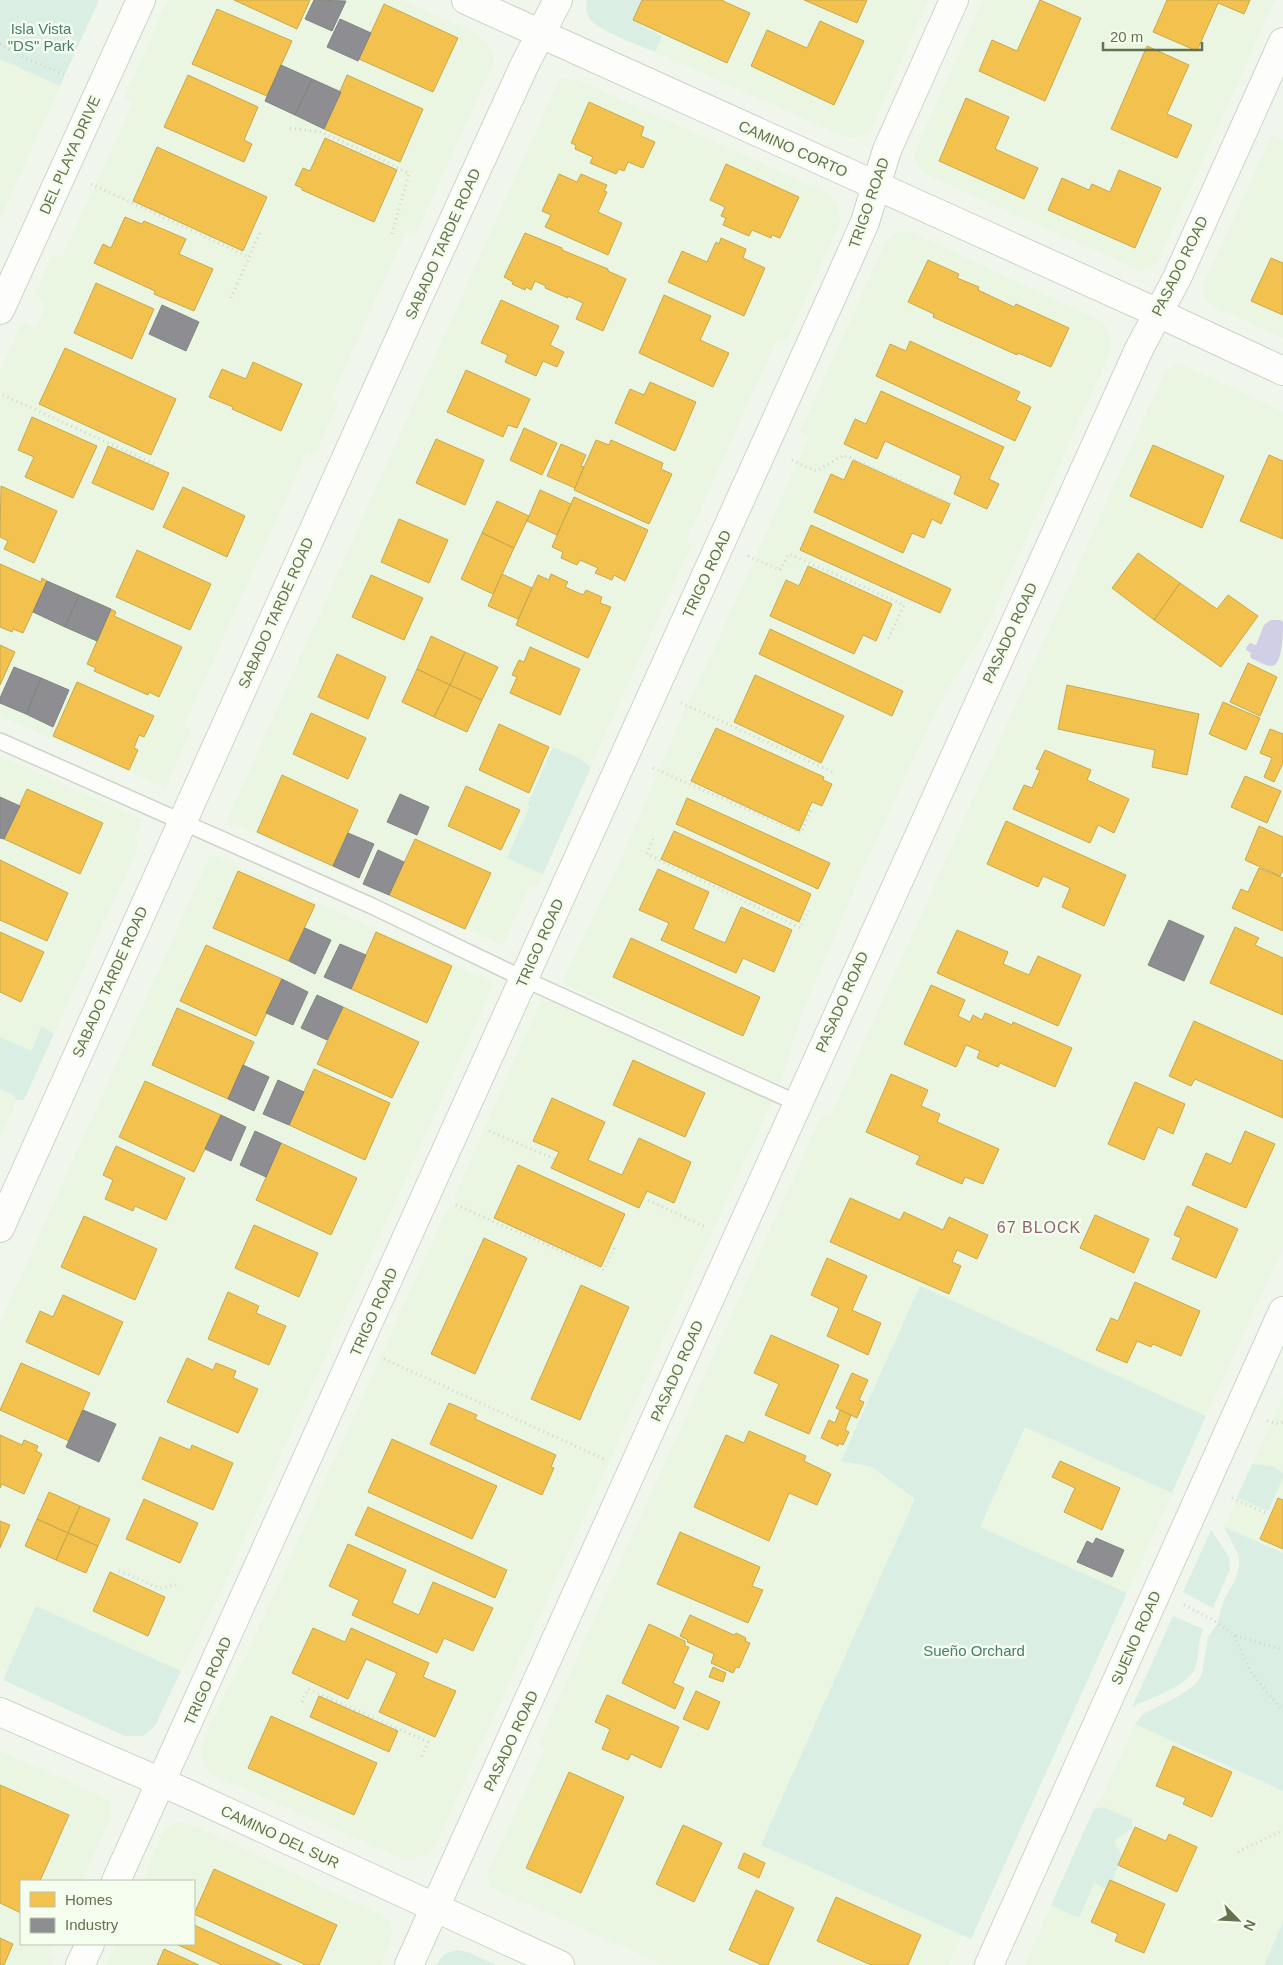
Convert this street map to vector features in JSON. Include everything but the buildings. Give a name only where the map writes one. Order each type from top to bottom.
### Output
[{"type":"street","name":"DEL PLAYA DRIVE","points":[[0,310],[141,0]]},
{"type":"street","name":"CAMINO CORTO","points":[[466,0],[1158,312],[1283,372]]},
{"type":"street","name":"SABADO TARDE ROAD","points":[[0,1228],[417,300],[524,66],[558,0]]},
{"type":"street","name":"TRIGO ROAD","points":[[116,1880],[865,222],[887,150],[954,0]]},
{"type":"street","name":"PASADO ROAD","points":[[409,1965],[797,1102],[1136,356],[1177,278],[1283,42]]},
{"type":"street","name":"SUENO ROAD","points":[[989,1965],[1283,1311]]},
{"type":"street","name":"CAMINO DEL SUR","points":[[0,1712],[162,1782],[560,1965]]},
{"type":"street","points":[[80,1965],[90,1945]]},
{"type":"lane","points":[[0,741],[372,906],[524,979],[797,1102]]},
{"type":"path","points":[[0,44],[25,58],[68,76]]},
{"type":"path","points":[[290,128],[321,132],[388,162],[409,174],[391,237]]},
{"type":"path","points":[[90,184],[249,257]]},
{"type":"path","points":[[231,298],[261,230]]},
{"type":"path","points":[[3,395],[157,464]]},
{"type":"path","points":[[792,460],[816,471],[844,455],[952,504]]},
{"type":"path","points":[[748,556],[780,570],[789,554],[904,605],[888,639]]},
{"type":"path","points":[[680,703],[834,773]]},
{"type":"path","points":[[625,755],[801,833],[811,810]]},
{"type":"path","points":[[653,839],[647,854],[800,928],[809,909]]},
{"type":"path","points":[[488,1131],[555,1159]]},
{"type":"path","points":[[644,1198],[735,1241]]},
{"type":"path","points":[[455,1204],[604,1270],[615,1247]]},
{"type":"path","points":[[381,1358],[632,1471]]},
{"type":"path","points":[[1266,1421],[1272,1423],[1283,1422]]},
{"type":"path","points":[[1231,1498],[1265,1512]]},
{"type":"path","points":[[119,1571],[160,1588],[176,1585]]},
{"type":"path","points":[[1157,1592],[1212,1620],[1234,1635],[1283,1650]]},
{"type":"path","points":[[1234,1635],[1252,1674],[1283,1711]]},
{"type":"path","points":[[302,1702],[308,1689],[428,1742],[421,1758]]},
{"type":"path","points":[[1238,1852],[1283,1830]]},
{"type":"shaded area","points":[[168,0],[402,0],[477,34],[489,46],[493,54],[493,64],[415,236],[406,232],[331,398],[338,404],[315,455],[307,452],[184,726],[191,729],[165,788],[0,716],[0,372],[22,322],[36,328],[46,304],[35,294],[53,254],[62,257],[133,103],[124,99]]},
{"type":"shaded area","points":[[587,0],[928,0],[871,129],[864,136],[852,138],[843,136],[599,27],[590,20],[586,11]]},
{"type":"shaded area","points":[[983,0],[1275,0],[1157,262],[1149,269],[1139,270],[929,176],[920,169],[915,158],[917,147]]},
{"type":"shaded area","points":[[0,59],[60,86],[0,219]]},
{"type":"shaded area","points":[[565,78],[580,81],[825,192],[838,204],[840,222],[786,342],[777,339],[686,541],[692,544],[537,887],[530,885],[503,945],[227,821],[559,80]]},
{"type":"shaded area","points":[[1272,135],[1283,140],[1283,338],[1213,306],[1206,300],[1203,290],[1205,281]]},
{"type":"shaded area","points":[[911,232],[1103,322],[1110,334],[1110,352],[981,638],[939,704],[861,873],[803,1010],[780,1084],[562,983],[625,851],[685,709],[717,643],[809,437],[800,432],[886,241],[895,234]]},
{"type":"shaded area","points":[[1177,364],[1183,365],[1283,412],[1283,1247],[1206,1416],[920,1286],[841,1460],[872,1467],[915,1499],[761,1845],[962,1935],[948,1965],[664,1965],[494,1889],[489,1886],[488,1872],[545,1749],[538,1745],[549,1720],[822,1115],[830,1118],[1166,370]]},
{"type":"shaded area","points":[[0,756],[143,820],[135,837],[138,847],[54,1034],[24,1100],[18,1097],[0,1137]]},
{"type":"shaded area","points":[[211,854],[494,983],[223,1587],[181,1671],[36,1607],[7,1671],[0,1668],[0,1323]]},
{"type":"shaded area","points":[[542,998],[772,1101],[434,1848],[428,1854],[408,1860],[213,1775],[207,1770],[201,1754],[202,1743],[227,1690],[246,1657],[449,1207],[455,1204],[455,1196]]},
{"type":"shaded area","points":[[1283,1398],[1283,1553],[1224,1527]]},
{"type":"shaded area","points":[[1025,1426],[1172,1493],[1127,1593],[980,1527]]},
{"type":"shaded area","points":[[1135,1724],[1283,1792],[1283,1922],[1264,1965],[1025,1965],[1094,1809],[1104,1793]]},
{"type":"shaded area","points":[[0,1751],[104,1797],[110,1803],[111,1816],[82,1880],[20,1880],[20,1945],[54,1945],[48,1956],[54,1959],[51,1965],[0,1965]]},
{"type":"shaded area","points":[[178,1822],[197,1827],[383,1916],[389,1921],[392,1936],[381,1965],[107,1965],[116,1945],[195,1945],[195,1880],[143,1880],[166,1829]]},
{"type":"green space","name":"Isla Vista \"DS\" Park","points":[[0,0],[99,0],[60,86],[0,59]]},
{"type":"green space","points":[[587,0],[652,0],[641,26],[662,36],[655,52],[610,33],[594,23],[590,19],[586,8]]},
{"type":"green space","points":[[553,747],[580,759],[591,767],[543,874],[507,858],[530,806],[527,805]]},
{"type":"green space","points":[[42,1026],[54,1034],[24,1100],[17,1100],[13,1095],[0,1089],[0,1037],[31,1051]]},
{"type":"green space","name":"Sueño Orchard","points":[[920,1286],[1206,1416],[1172,1493],[1025,1427],[980,1527],[1127,1593],[971,1939],[761,1845],[915,1499],[872,1467],[841,1461]]},
{"type":"green space","points":[[1252,1464],[1272,1466],[1283,1473],[1283,1478],[1268,1511],[1237,1497]]},
{"type":"green space","points":[[1224,1527],[1283,1553],[1283,1791],[1135,1724],[1143,1714],[1177,1697],[1195,1685],[1202,1674],[1208,1637],[1217,1624],[1224,1600],[1235,1580],[1239,1567],[1239,1556]]},
{"type":"green space","points":[[1211,1530],[1229,1557],[1230,1569],[1213,1608],[1183,1592]]},
{"type":"green space","points":[[36,1606],[181,1671],[155,1726],[143,1736],[125,1736],[3,1680]]},
{"type":"green space","points":[[1173,1616],[1203,1629],[1195,1668],[1185,1681],[1177,1686],[1132,1707]]},
{"type":"green space","points":[[1104,1807],[1132,1820],[1132,1828],[1114,1841],[1122,1857],[1108,1890],[1094,1883],[1079,1918],[1051,1905],[1094,1809]]},
{"type":"green space","points":[[1283,1922],[1283,1965],[1264,1965]]},
{"type":"green space","points":[[456,1950],[468,1952],[496,1965],[436,1965],[444,1954]]},
{"type":"water","points":[[1271,620],[1283,622],[1280,655],[1275,665],[1271,666],[1252,659],[1251,653],[1246,650],[1250,643],[1256,645],[1264,625]]},
{"type":"district","name":"67 BLOCK","points":[[1039,1227]]}]
